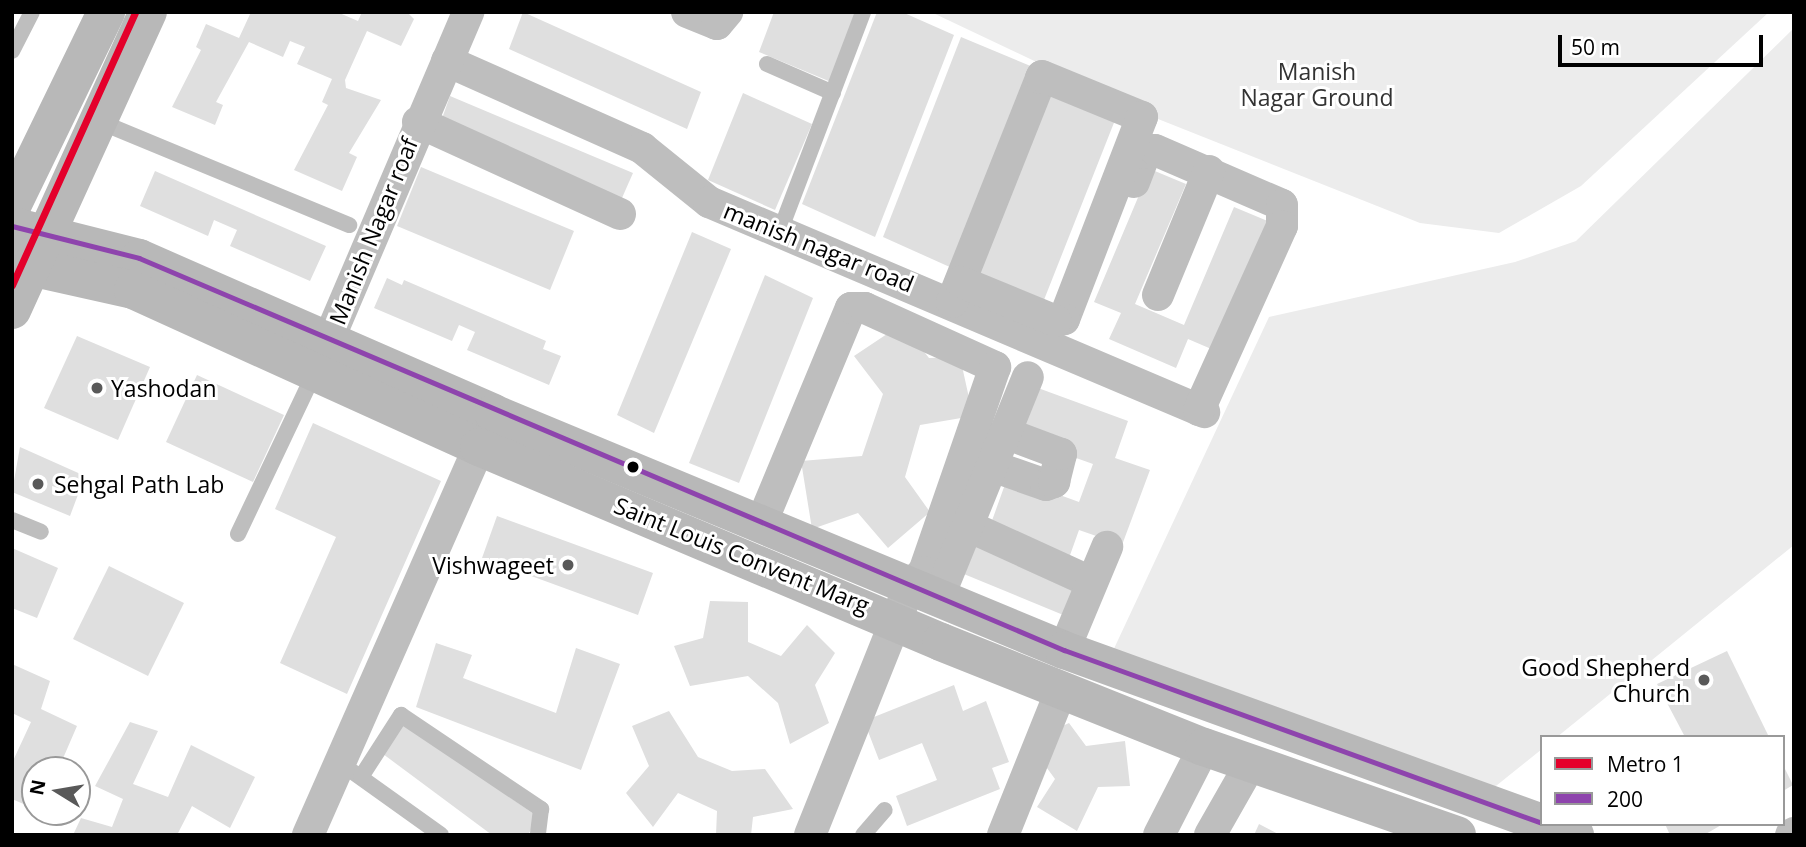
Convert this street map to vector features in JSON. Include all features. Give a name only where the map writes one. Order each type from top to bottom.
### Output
[{"type":"main road","points":[[12,310],[25,248],[98,121],[148,12]]},
{"type":"main road","points":[[12,206],[100,14]]},
{"type":"main road","name":"Saint Louis Convent Marg","points":[[25,248],[139,258],[322,356],[479,447],[1064,650],[1540,823]]},
{"type":"main road","name":"Saint Louis Convent Marg","points":[[322,356],[761,524],[915,600],[1061,691],[1251,763],[1412,829],[1457,835]]},
{"type":"main road","name":"Saint Louis Convent Marg","points":[[1549,826],[1575,835]]},
{"type":"street","points":[[468,12],[418,122],[620,214]]},
{"type":"street","points":[[687,12],[717,24],[727,12]]},
{"type":"street","name":"manish nagar road","points":[[447,61],[642,148],[695,194],[780,231],[956,292],[1067,352],[1202,411],[1284,219],[1278,199],[1209,171]]},
{"type":"street","points":[[1042,76],[1142,117],[1065,319],[1056,321],[956,292],[1042,76]]},
{"type":"street","name":"Manish Nagar roaf","points":[[322,356],[418,122]]},
{"type":"street","points":[[1067,352],[1147,151],[1209,171],[1158,295]]},
{"type":"street","points":[[761,524],[843,316],[851,308],[865,308],[986,358],[997,372],[915,600],[810,835]]},
{"type":"street","points":[[915,600],[968,526],[1028,377]]},
{"type":"street","points":[[992,466],[1046,485],[1054,482],[1061,454],[1005,433]]},
{"type":"street","points":[[308,835],[350,770],[479,447]]},
{"type":"street","points":[[968,526],[1091,582]]},
{"type":"street","points":[[1064,650],[1107,547]]},
{"type":"street","points":[[1003,835],[1061,691]]},
{"type":"street","points":[[1159,835],[1204,747]]},
{"type":"street","points":[[1210,835],[1251,763]]},
{"type":"lane","points":[[12,51],[32,12]]},
{"type":"lane","points":[[780,231],[863,12]]},
{"type":"lane","points":[[767,64],[832,93]]},
{"type":"lane","points":[[98,121],[349,225]]},
{"type":"lane","points":[[238,534],[322,356]]},
{"type":"lane","points":[[12,520],[41,532]]},
{"type":"lane","points":[[441,835],[350,770],[401,715],[541,809],[538,835]]},
{"type":"lane","points":[[863,835],[885,810]]},
{"type":"green space","name":"Manish Nagar Ground","points":[[931,12],[1769,12],[1581,186],[1499,233],[1420,223],[1148,115]]},
{"type":"green space","points":[[1794,28],[1794,545],[1559,735],[1540,735],[1540,751],[1471,806],[1104,670],[1269,317],[1515,262],[1576,241]]},
{"type":"building","points":[[251,12],[337,12],[358,21],[362,12],[407,12],[414,19],[401,46],[367,31],[345,80],[346,88],[381,100],[349,153],[357,157],[342,191],[294,170],[328,105],[322,102],[332,79],[297,64],[305,47],[290,41],[283,57],[249,42],[216,102],[223,105],[215,125],[172,107],[201,50],[196,47],[206,24],[239,38]]},
{"type":"building","points":[[523,12],[701,92],[687,129],[509,49]]},
{"type":"building","points":[[774,12],[859,12],[831,82],[759,52]]},
{"type":"building","points":[[877,12],[902,12],[954,35],[875,237],[802,204]]},
{"type":"building","points":[[961,37],[1033,67],[952,268],[883,237]]},
{"type":"building","points":[[1048,82],[1119,110],[1040,310],[969,281]]},
{"type":"building","points":[[743,93],[812,124],[775,210],[708,180]]},
{"type":"building","points":[[450,96],[633,173],[618,207],[439,127]]},
{"type":"building","points":[[421,167],[574,231],[550,290],[397,226]]},
{"type":"building","points":[[1150,169],[1186,184],[1135,304],[1184,325],[1234,207],[1270,222],[1216,351],[1188,339],[1176,368],[1109,339],[1121,313],[1094,302]]},
{"type":"building","points":[[155,171],[326,246],[310,281],[230,246],[237,230],[214,220],[208,236],[140,206]]},
{"type":"building","points":[[692,232],[731,249],[654,433],[617,415]]},
{"type":"building","points":[[765,275],[813,298],[739,483],[689,463]]},
{"type":"building","points":[[387,278],[402,285],[404,280],[546,341],[543,349],[561,356],[549,385],[467,350],[475,332],[459,325],[452,341],[374,308]]},
{"type":"building","points":[[902,324],[929,358],[960,357],[973,416],[920,425],[905,477],[930,512],[888,548],[858,513],[812,529],[801,461],[862,456],[883,394],[854,356]]},
{"type":"building","name":"Yashodan","points":[[77,336],[150,367],[118,440],[44,408]]},
{"type":"building","points":[[197,375],[284,415],[253,482],[166,442]]},
{"type":"building","points":[[1038,388],[1128,421],[1115,458],[1150,470],[1122,545],[1079,530],[1069,558],[989,529],[1008,476],[1079,502],[1093,464],[1020,438]]},
{"type":"building","points":[[313,423],[441,481],[347,694],[280,663],[336,537],[275,509]]},
{"type":"building","points":[[20,447],[85,476],[70,516],[12,492]]},
{"type":"building","name":"Vishwageet","points":[[497,516],[653,573],[638,615],[482,558]]},
{"type":"building","points":[[971,536],[1084,585],[1073,619],[959,572]]},
{"type":"building","points":[[12,548],[58,568],[37,618],[12,608]]},
{"type":"building","points":[[109,566],[184,603],[148,676],[73,639]]},
{"type":"building","points":[[710,601],[748,602],[748,642],[781,656],[807,625],[835,653],[815,685],[829,723],[790,744],[778,703],[748,676],[690,686],[674,646],[703,638]]},
{"type":"building","points":[[436,643],[472,655],[463,678],[556,713],[576,648],[620,664],[581,770],[416,707]]},
{"type":"building","points":[[1727,651],[1768,735],[1684,735],[1657,684]]},
{"type":"building","points":[[12,664],[50,681],[41,709],[77,726],[64,756],[21,756],[21,803],[12,799],[12,763],[31,722],[12,713]]},
{"type":"building","points":[[954,685],[963,711],[986,701],[1009,762],[992,768],[1000,789],[907,826],[896,796],[937,780],[922,743],[879,760],[864,721]]},
{"type":"building","points":[[669,711],[698,757],[732,771],[765,769],[793,809],[753,817],[751,835],[716,835],[717,811],[678,793],[653,827],[626,793],[649,766],[632,726]]},
{"type":"building","points":[[130,722],[158,731],[133,784],[168,797],[191,745],[255,777],[230,828],[192,806],[177,835],[73,835],[77,826],[91,826],[91,821],[112,827],[123,799],[95,786]]},
{"type":"building","points":[[404,723],[538,817],[528,835],[492,835],[379,751]]},
{"type":"building","points":[[1069,723],[1086,746],[1125,741],[1130,786],[1098,787],[1077,831],[1037,807],[1055,779],[1028,742]]},
{"type":"building","points":[[1785,769],[1793,785],[1785,790]]},
{"type":"building","points":[[1259,824],[1280,835],[1254,835]]},
{"type":"building","points":[[1666,826],[1720,826],[1704,835],[1670,835]]},
{"type":"metro line","name":"1","points":[[12,285],[135,12]]},
{"type":"transit line","name":"200","points":[[12,226],[139,258],[1064,650],[1540,822]]},
{"type":"place","name":"Yashodan","points":[[97,388]]},
{"type":"place","name":"Sehgal Path Lab","points":[[38,484]]},
{"type":"place","name":"Vishwageet","points":[[568,565]]},
{"type":"place","name":"Good Shepherd Church","points":[[1704,680]]}]
